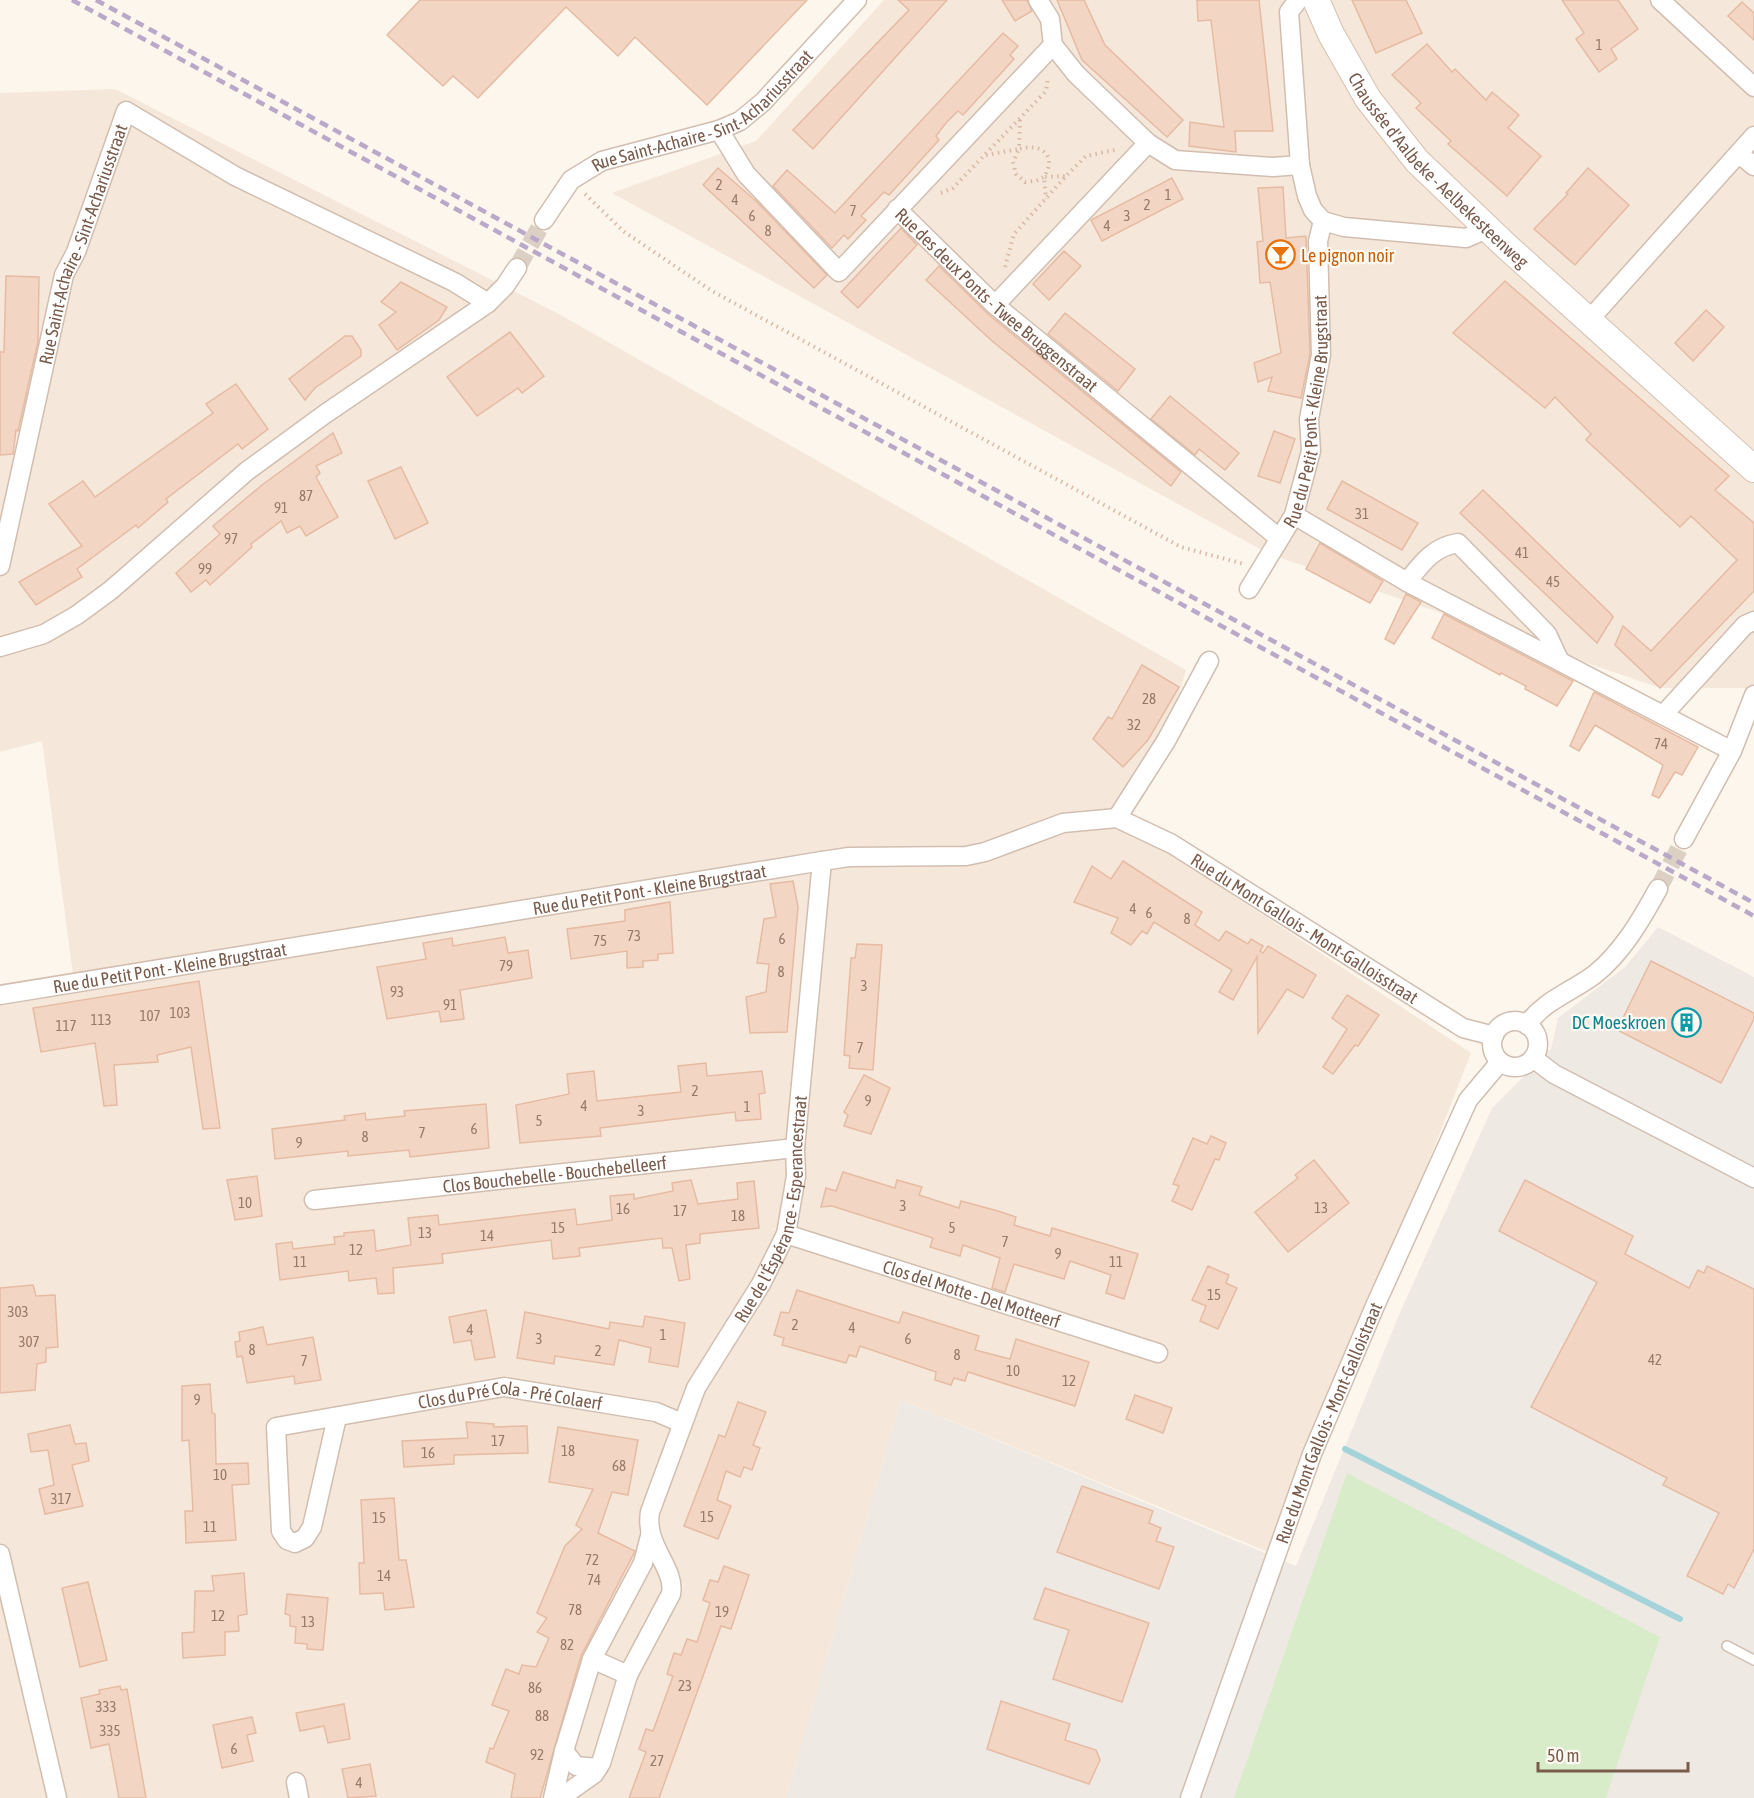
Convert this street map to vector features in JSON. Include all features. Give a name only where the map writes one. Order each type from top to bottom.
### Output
[{"type":"main road","name":"Chaussée d'Aalbeke - Aelbekesteenweg","points":[[1316,0],[1348,67],[1382,119],[1438,183],[1754,469]]},
{"type":"street","name":"Rue Saint-Achaire - Sint-Achariusstraat","points":[[544,220],[571,180],[602,160],[719,130],[740,121],[763,102],[857,0]]},
{"type":"street","points":[[1038,0],[1050,19],[1053,45],[1076,74],[1148,143],[1175,160],[1273,167],[1300,165]]},
{"type":"street","points":[[1298,0],[1289,12],[1300,165],[1313,210],[1323,221],[1344,227],[1466,238],[1487,229]]},
{"type":"street","points":[[1660,0],[1754,87]]},
{"type":"street","points":[[897,209],[1053,45]]},
{"type":"street","name":"Rue Saint-Achaire - Sint-Achariusstraat","points":[[0,566],[64,275],[76,252],[126,111],[235,176],[454,282],[488,303]]},
{"type":"street","name":"Rue des deux Ponts - Twee Bruggenstraat","points":[[719,130],[746,174],[839,272],[897,209],[995,305],[1279,538]]},
{"type":"street","points":[[1588,320],[1754,136]]},
{"type":"street","points":[[995,305],[1148,143]]},
{"type":"street","points":[[1739,154],[1754,166]]},
{"type":"street","name":"Rue du Petit Pont - Kleine Brugstraat","points":[[1249,589],[1294,515],[1311,451],[1309,419],[1322,355],[1318,241],[1323,221]]},
{"type":"street","points":[[0,647],[44,634],[77,615],[111,590],[247,471],[325,414],[488,303],[505,286],[517,268]]},
{"type":"street","points":[[1294,515],[1407,582],[1731,751]]},
{"type":"street","points":[[1407,582],[1429,555],[1442,546],[1458,543],[1547,634],[1559,660]]},
{"type":"street","points":[[1662,715],[1745,625],[1754,621]]},
{"type":"street","points":[[1117,818],[1166,741],[1209,661]]},
{"type":"street","points":[[1684,838],[1731,751],[1754,695]]},
{"type":"street","name":"Rue du Petit Pont - Kleine Brugstraat","points":[[0,994],[849,857],[966,856],[986,852],[1064,823],[1117,818]]},
{"type":"street","name":"Rue du Mont Gallois - Mont-Galloisstraat","points":[[1117,818],[1172,844],[1463,1028],[1494,1036]]},
{"type":"street","name":"Rue de l'Éspérance - Esperancestraat","points":[[670,1581],[647,1526],[650,1512],[696,1388],[761,1284],[786,1234],[796,1176],[795,1148],[822,861]]},
{"type":"street","points":[[1527,1025],[1536,1012],[1594,975],[1608,962],[1641,919],[1658,889]]},
{"type":"street","points":[[1511,1021],[1527,1025],[1537,1040],[1533,1058],[1521,1066],[1514,1067],[1500,1062],[1492,1050],[1494,1036],[1498,1029],[1511,1021]]},
{"type":"street","points":[[1533,1058],[1554,1074],[1754,1178]]},
{"type":"street","name":"Rue du Mont Gallois - Mont-Galloistraat","points":[[1190,1798],[1312,1454],[1468,1100],[1500,1062]]},
{"type":"street","name":"Clos Bouchebelle - Bouchebelleerf","points":[[314,1200],[795,1148]]},
{"type":"street","name":"Clos del Motte - Del Motteerf","points":[[786,1234],[1158,1353]]},
{"type":"street","name":"Clos du Pré Cola - Pré Colaerf","points":[[337,1417],[312,1527],[305,1538],[296,1543],[286,1540],[281,1531],[276,1426],[504,1387],[656,1412],[682,1423]]},
{"type":"street","name":"Rue de l'Éspérance - Esperancestraat","points":[[553,1798],[564,1751],[592,1659],[636,1577],[647,1553],[650,1536]]},
{"type":"street","points":[[0,1554],[57,1798]]},
{"type":"street","points":[[560,1798],[598,1768],[628,1675],[669,1598],[672,1589],[670,1581],[655,1576],[636,1577]]},
{"type":"street","points":[[592,1659],[628,1675]]},
{"type":"street","points":[[564,1751],[576,1766],[598,1768]]},
{"type":"lane","points":[[1726,1646],[1754,1660]]},
{"type":"path","points":[[985,155],[1019,149],[1032,145],[1042,149],[1048,157],[1049,168],[1044,177],[1036,182],[1025,182],[1016,174],[1013,162],[1019,149],[1020,119]]},
{"type":"path","points":[[995,305],[1014,234],[1066,176],[1086,156],[1148,143]]},
{"type":"path","points":[[1044,177],[1066,176]]},
{"type":"path","points":[[1044,177],[1046,199]]},
{"type":"path","points":[[571,180],[623,231],[712,291],[1181,547],[1260,568]]},
{"type":"shaded area","points":[[884,0],[1754,0],[1754,688],[1660,688],[1269,554],[612,193],[756,141]]},
{"type":"shaded area","points":[[115,89],[557,313],[1186,670],[1166,741],[1117,818],[1471,1053],[1275,1555],[901,1400],[786,1798],[0,1798],[0,995],[74,982],[42,741],[0,752],[0,93]]},
{"type":"shaded area","points":[[1658,927],[1754,977],[1754,1798],[786,1798],[901,1400],[1296,1566],[1399,1315],[1492,1108],[1551,1049],[1558,1018],[1625,967]]},
{"type":"green space","points":[[1347,1473],[1660,1637],[1606,1798],[1234,1798]]},
{"type":"building","points":[[420,0],[807,0],[707,105],[635,37],[618,56],[566,7],[478,98],[453,76],[443,86],[387,35]]},
{"type":"building","points":[[898,0],[947,0],[813,149],[793,130],[909,10]]},
{"type":"building","points":[[1002,0],[1027,0],[1032,11],[1015,21]]},
{"type":"building","points":[[1057,0],[1084,0],[1105,45],[1183,120],[1167,137],[1082,60]]},
{"type":"building","points":[[1197,0],[1259,0],[1273,131],[1235,131],[1236,152],[1189,146],[1190,122],[1224,127],[1211,20],[1198,21]]},
{"type":"building","points":[[1352,0],[1406,0],[1422,33],[1376,53]]},
{"type":"building","points":[[1562,0],[1618,0],[1638,29],[1611,49],[1617,59],[1599,72],[1576,39],[1584,33]]},
{"type":"building","points":[[1742,2],[1754,13],[1754,40],[1728,16]]},
{"type":"building","points":[[1003,33],[1018,46],[1010,55],[1014,59],[963,115],[958,111],[946,123],[936,136],[939,140],[889,195],[884,192],[861,216],[866,220],[848,239],[844,235],[832,248],[773,186],[787,170],[835,213]]},
{"type":"building","points":[[1427,44],[1452,72],[1455,69],[1486,100],[1492,92],[1519,115],[1508,128],[1541,156],[1507,196],[1448,144],[1451,141],[1416,108],[1421,103],[1392,75]]},
{"type":"building","points":[[718,168],[757,202],[827,275],[814,288],[703,185]]},
{"type":"building","points":[[1588,168],[1629,205],[1575,265],[1534,229],[1568,194],[1566,193]]},
{"type":"building","points":[[1172,178],[1183,199],[1102,241],[1091,220]]},
{"type":"building","points":[[1283,187],[1286,238],[1306,236],[1310,354],[1301,398],[1268,391],[1272,377],[1258,382],[1254,363],[1281,353],[1270,282],[1260,283],[1257,242],[1263,241],[1258,188]]},
{"type":"building","points":[[901,228],[917,245],[858,308],[841,292]]},
{"type":"building","points":[[1064,251],[1081,266],[1049,300],[1033,284]]},
{"type":"building","points":[[939,266],[988,314],[1181,472],[1171,486],[992,341],[926,280]]},
{"type":"building","points":[[6,276],[39,277],[38,341],[18,431],[16,430],[13,454],[0,455],[0,352],[4,352]]},
{"type":"building","points":[[1505,281],[1729,476],[1715,490],[1754,523],[1754,591],[1660,688],[1615,645],[1623,626],[1651,651],[1737,560],[1691,516],[1680,527],[1586,440],[1591,434],[1555,397],[1545,408],[1453,333]]},
{"type":"building","points":[[401,282],[447,307],[439,320],[397,350],[379,325],[396,312],[381,302]]},
{"type":"building","points":[[1706,310],[1724,327],[1693,361],[1675,343]]},
{"type":"building","points":[[1065,313],[1135,369],[1118,391],[1048,334]]},
{"type":"building","points":[[510,332],[544,376],[522,393],[518,388],[477,416],[447,377]]},
{"type":"building","points":[[345,336],[352,336],[361,350],[361,356],[315,388],[305,400],[289,379]]},
{"type":"building","points":[[236,384],[268,429],[242,449],[238,444],[166,499],[168,502],[138,528],[136,525],[77,569],[82,577],[36,605],[19,582],[82,546],[49,504],[83,481],[95,497],[213,413],[206,404]]},
{"type":"building","points":[[1170,396],[1239,453],[1225,470],[1199,449],[1195,455],[1151,419]]},
{"type":"building","points":[[1274,431],[1295,439],[1280,483],[1258,476]]},
{"type":"building","points":[[333,433],[342,453],[316,466],[320,473],[316,477],[338,517],[306,536],[300,526],[287,533],[281,521],[251,544],[252,547],[210,585],[206,580],[191,592],[176,573],[220,534],[213,526],[262,485]]},
{"type":"building","points":[[401,467],[428,523],[395,539],[368,481]]},
{"type":"building","points":[[1342,481],[1418,523],[1402,550],[1327,509]]},
{"type":"building","points":[[1483,490],[1611,614],[1613,617],[1597,643],[1460,513]]},
{"type":"building","points":[[1320,543],[1383,581],[1370,603],[1306,569]]},
{"type":"building","points":[[1406,594],[1421,602],[1394,644],[1385,639]]},
{"type":"building","points":[[1444,614],[1573,681],[1557,706],[1525,689],[1526,686],[1501,673],[1500,675],[1432,638]]},
{"type":"building","points":[[1142,665],[1179,687],[1148,740],[1123,767],[1093,739],[1108,717],[1112,719]]},
{"type":"building","points":[[1594,692],[1698,747],[1682,775],[1675,772],[1659,798],[1652,795],[1663,765],[1626,743],[1595,725],[1579,751],[1570,746]]},
{"type":"building","points":[[1123,861],[1202,912],[1195,925],[1219,941],[1226,931],[1248,944],[1251,939],[1263,946],[1260,951],[1263,953],[1268,946],[1316,975],[1303,998],[1287,989],[1258,1033],[1257,957],[1233,1000],[1219,992],[1232,970],[1154,922],[1147,934],[1142,931],[1131,945],[1111,933],[1118,918],[1074,902],[1092,866],[1111,879]]},
{"type":"building","points":[[793,881],[798,907],[787,1032],[750,1033],[746,997],[766,992],[769,964],[757,963],[764,919],[776,917],[770,884]]},
{"type":"building","points":[[670,902],[673,953],[658,954],[658,960],[643,961],[643,967],[627,968],[627,951],[571,959],[567,929],[625,921],[625,910]]},
{"type":"building","points":[[505,937],[508,953],[528,950],[532,978],[460,990],[464,1019],[441,1022],[439,1011],[387,1019],[377,967],[426,959],[423,943],[452,938],[453,946]]},
{"type":"building","points":[[857,944],[882,945],[873,1070],[849,1068],[850,1056],[844,1055],[851,958],[855,958]]},
{"type":"building","name":"DC Moeskroen","points":[[1651,961],[1754,1013],[1754,1019],[1721,1083],[1617,1030]]},
{"type":"building","points":[[199,981],[220,1128],[203,1129],[191,1047],[157,1055],[158,1062],[114,1065],[117,1105],[104,1106],[95,1043],[41,1052],[33,1008]]},
{"type":"building","points":[[1347,995],[1379,1015],[1358,1046],[1355,1045],[1333,1074],[1323,1067],[1347,1029],[1332,1018]]},
{"type":"building","points":[[706,1063],[707,1076],[762,1071],[765,1093],[759,1094],[761,1119],[736,1121],[735,1112],[600,1128],[601,1136],[520,1143],[516,1105],[569,1094],[567,1074],[594,1071],[597,1101],[681,1092],[678,1066]]},
{"type":"building","points":[[864,1075],[890,1088],[871,1134],[844,1126],[848,1115],[844,1112]]},
{"type":"building","points":[[486,1104],[489,1148],[410,1157],[409,1150],[348,1156],[348,1151],[275,1159],[272,1129],[345,1120],[344,1116],[365,1113],[366,1120],[405,1116],[404,1111]]},
{"type":"building","points":[[1211,1136],[1226,1143],[1219,1160],[1215,1159],[1192,1210],[1172,1201],[1179,1186],[1173,1184],[1193,1138],[1207,1144]]},
{"type":"building","points":[[1314,1160],[1349,1203],[1288,1252],[1255,1212],[1298,1178],[1295,1175]]},
{"type":"building","points":[[843,1172],[895,1188],[897,1180],[922,1187],[919,1195],[959,1208],[961,1201],[1016,1217],[1014,1225],[1050,1236],[1052,1228],[1138,1254],[1124,1299],[1106,1293],[1111,1275],[1070,1261],[1064,1279],[1014,1264],[1005,1292],[992,1288],[1000,1258],[963,1245],[960,1256],[930,1247],[933,1238],[832,1206],[821,1207],[826,1188],[836,1191]]},
{"type":"building","points":[[257,1176],[262,1216],[235,1220],[227,1180]]},
{"type":"building","points":[[691,1180],[698,1204],[738,1199],[737,1183],[754,1181],[759,1228],[700,1234],[700,1243],[686,1245],[690,1279],[679,1281],[672,1248],[663,1248],[662,1238],[579,1248],[580,1256],[553,1259],[551,1240],[442,1254],[443,1263],[393,1268],[394,1293],[378,1294],[376,1278],[349,1281],[348,1271],[280,1280],[276,1244],[292,1242],[293,1249],[335,1244],[334,1237],[344,1236],[344,1233],[374,1230],[376,1251],[411,1245],[408,1218],[438,1215],[439,1225],[575,1209],[577,1225],[612,1220],[610,1196],[634,1194],[634,1199],[673,1191],[672,1183]]},
{"type":"building","points":[[1525,1180],[1633,1236],[1625,1254],[1689,1288],[1698,1270],[1704,1273],[1707,1266],[1754,1289],[1754,1549],[1734,1588],[1728,1584],[1723,1594],[1687,1576],[1719,1513],[1663,1485],[1667,1478],[1531,1407],[1597,1282],[1499,1231]]},
{"type":"building","points":[[1208,1266],[1229,1275],[1226,1283],[1237,1288],[1218,1329],[1200,1321],[1206,1306],[1192,1300]]},
{"type":"building","points":[[33,1285],[36,1296],[55,1295],[58,1347],[46,1348],[46,1362],[37,1364],[35,1390],[0,1393],[0,1288]]},
{"type":"building","points":[[797,1290],[899,1323],[903,1312],[979,1336],[975,1350],[1010,1359],[1016,1339],[1089,1362],[1075,1406],[968,1372],[965,1381],[954,1378],[951,1385],[935,1380],[936,1372],[860,1346],[856,1357],[849,1355],[846,1363],[782,1345],[784,1338],[774,1335],[781,1312],[789,1313]]},
{"type":"building","points":[[486,1310],[495,1357],[475,1360],[471,1340],[454,1343],[449,1317]]},
{"type":"building","points":[[525,1312],[609,1329],[610,1322],[643,1327],[645,1316],[685,1323],[678,1367],[649,1362],[651,1348],[619,1340],[614,1365],[555,1356],[554,1364],[517,1358]]},
{"type":"building","points":[[263,1327],[267,1345],[313,1337],[321,1380],[295,1384],[294,1376],[247,1383],[242,1356],[237,1357],[235,1342],[240,1341],[239,1332]]},
{"type":"building","points":[[210,1384],[212,1413],[215,1414],[216,1464],[248,1463],[249,1484],[232,1485],[236,1540],[186,1543],[185,1511],[193,1511],[189,1440],[182,1441],[182,1386]]},
{"type":"building","points":[[1135,1395],[1172,1408],[1163,1433],[1126,1419]]},
{"type":"building","points":[[738,1402],[766,1412],[753,1445],[760,1448],[752,1470],[744,1467],[740,1477],[726,1471],[717,1500],[731,1506],[718,1539],[684,1526],[719,1435],[725,1437]]},
{"type":"building","points":[[466,1422],[494,1424],[494,1427],[527,1426],[528,1453],[454,1455],[454,1464],[404,1467],[402,1441],[468,1438]]},
{"type":"building","points":[[70,1425],[75,1444],[86,1443],[89,1461],[72,1465],[83,1506],[45,1514],[39,1489],[54,1485],[48,1450],[31,1452],[28,1434]]},
{"type":"building","points":[[558,1427],[638,1440],[628,1495],[612,1492],[598,1533],[635,1551],[581,1656],[540,1798],[511,1798],[515,1774],[486,1762],[490,1748],[493,1749],[509,1711],[492,1705],[506,1669],[519,1674],[522,1665],[536,1667],[549,1638],[537,1632],[547,1618],[537,1613],[565,1546],[582,1529],[576,1525],[593,1489],[549,1482]]},
{"type":"building","points":[[1082,1486],[1153,1511],[1149,1523],[1161,1528],[1156,1541],[1174,1547],[1159,1589],[1057,1552]]},
{"type":"building","points":[[394,1498],[399,1560],[406,1560],[414,1607],[385,1610],[383,1593],[360,1594],[359,1563],[364,1563],[361,1500]]},
{"type":"building","points":[[724,1566],[749,1575],[731,1629],[721,1626],[659,1798],[629,1798],[646,1752],[639,1749],[646,1729],[653,1731],[673,1676],[667,1674],[674,1653],[681,1655],[687,1639],[697,1642],[710,1603],[703,1600],[710,1580],[718,1582]]},
{"type":"building","points":[[244,1573],[247,1614],[238,1616],[239,1631],[225,1632],[225,1655],[183,1658],[182,1633],[194,1632],[195,1591],[214,1591],[212,1576]]},
{"type":"building","points":[[88,1582],[107,1660],[80,1667],[62,1588]]},
{"type":"building","points":[[1045,1588],[1149,1623],[1122,1702],[1053,1679],[1069,1630],[1034,1619]]},
{"type":"building","points":[[287,1594],[328,1598],[323,1650],[307,1649],[307,1644],[295,1643],[296,1627],[290,1626],[290,1615],[285,1614]]},
{"type":"building","points":[[120,1686],[121,1690],[127,1689],[146,1798],[119,1798],[109,1744],[91,1748],[81,1698],[100,1694],[99,1690]]},
{"type":"building","points":[[1001,1701],[1070,1724],[1065,1740],[1096,1750],[1100,1760],[1089,1784],[987,1749]]},
{"type":"building","points":[[344,1704],[350,1739],[328,1743],[324,1726],[300,1731],[296,1713]]},
{"type":"building","points":[[252,1717],[256,1733],[247,1735],[253,1761],[222,1768],[213,1725]]},
{"type":"building","points":[[370,1764],[376,1796],[348,1798],[342,1769]]},
{"type":"waterway","points":[[1345,1449],[1680,1619]]},
{"type":"tunnel","points":[[517,268],[544,220]]},
{"type":"tunnel","points":[[1658,889],[1684,839]]},
{"type":"railway","points":[[72,0],[1754,916]]},
{"type":"railway","points":[[96,0],[1754,903]]},
{"type":"place","name":"Le pignon noir","points":[[1280,255]]},
{"type":"place","name":"DC Moeskroen","points":[[1687,1022]]}]
